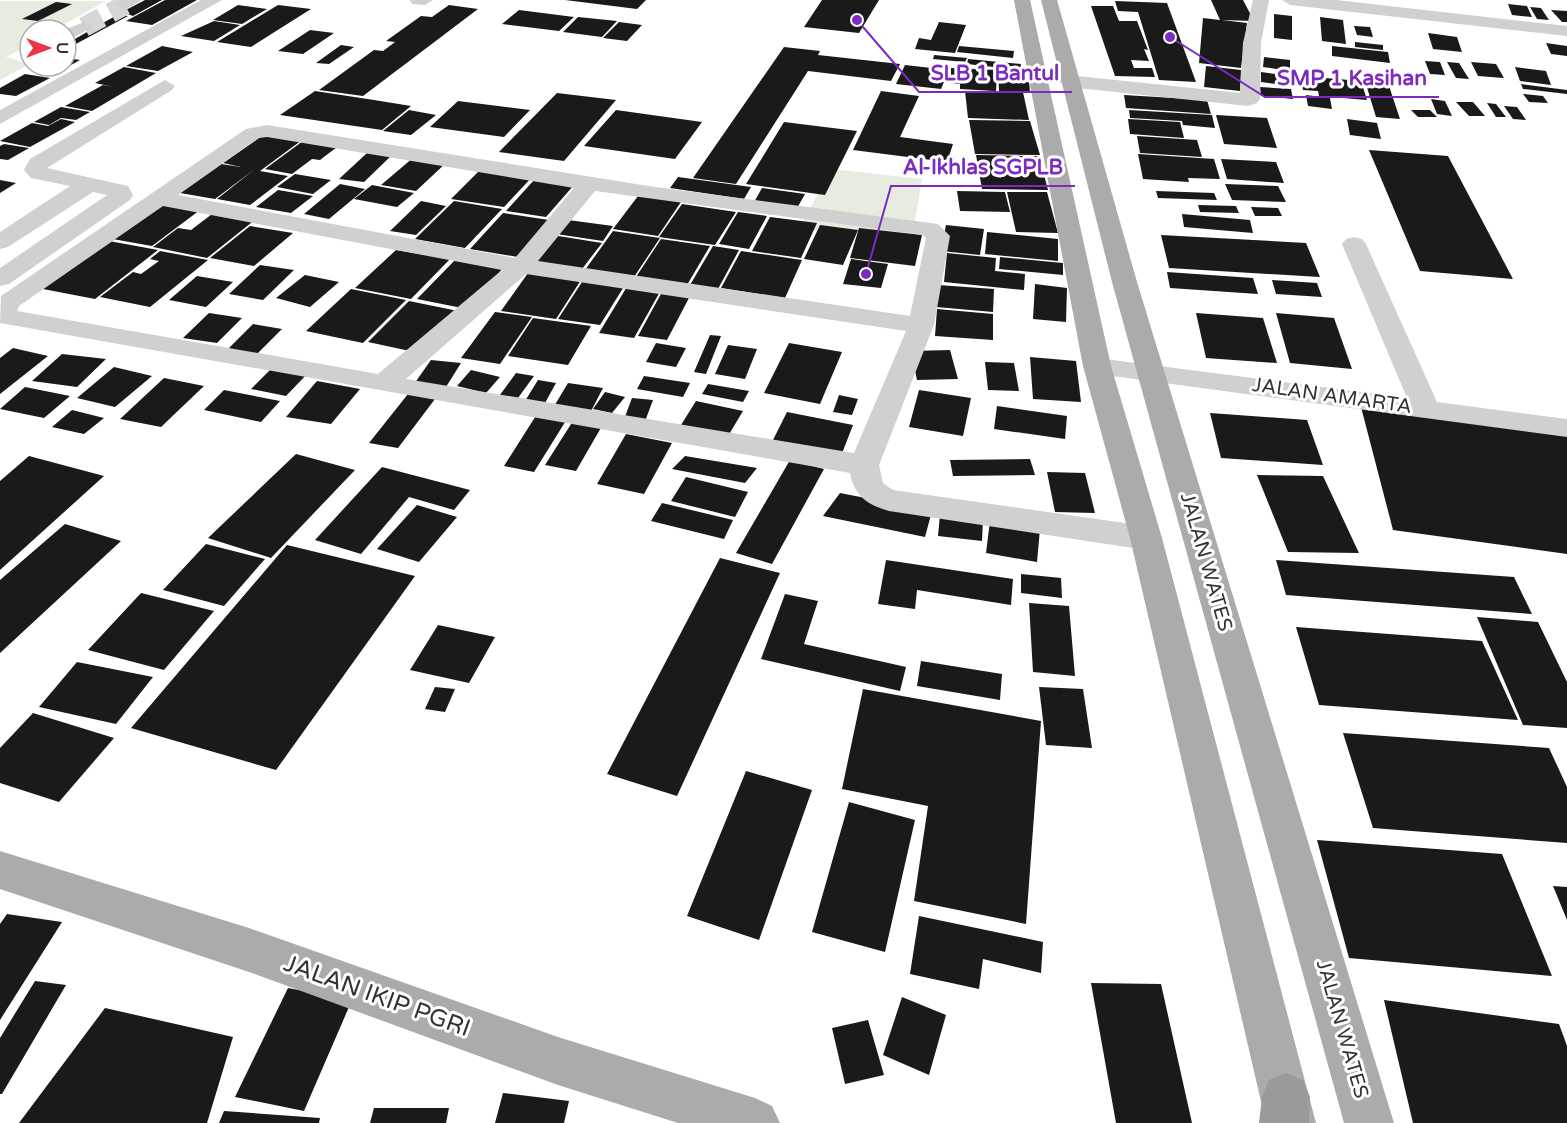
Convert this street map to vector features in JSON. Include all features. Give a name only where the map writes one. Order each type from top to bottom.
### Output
[{"type":"main road","points":[[1022,0],[1096,366],[1146,538],[1287,1114]]},
{"type":"main road","name":"JALAN WATES","points":[[1049,0],[1068,81],[1369,1123]]},
{"type":"main road","name":"JALAN IKIP PGRI","points":[[0,870],[249,950],[558,1061],[755,1123]]},
{"type":"street","points":[[0,118],[214,0]]},
{"type":"street","points":[[418,0],[425,0]]},
{"type":"street","points":[[1068,81],[1248,100],[1252,43],[1261,0]]},
{"type":"street","points":[[1290,0],[1438,8],[1567,31]]},
{"type":"street","points":[[78,30],[84,27]]},
{"type":"street","points":[[0,279],[122,195],[120,191],[39,173],[35,170],[44,158],[165,86]]},
{"type":"street","points":[[864,465],[384,384],[6,316],[4,309],[10,301],[253,133],[267,131],[590,183],[935,231],[938,236],[921,325],[864,465],[866,484],[871,492],[889,500],[1146,538]]},
{"type":"street","points":[[384,384],[521,266],[590,183]]},
{"type":"street","points":[[0,242],[89,184]]},
{"type":"street","points":[[158,198],[521,266],[921,325]]},
{"type":"street","points":[[1354,244],[1426,408]]},
{"type":"street","name":"JALAN AMARTA","points":[[1096,366],[1151,371],[1567,428]]},
{"type":"shaded area","points":[[0,1],[106,1],[76,18],[18,18],[18,50],[6,57],[18,60],[18,70],[0,80]]},
{"type":"shaded area","points":[[831,169],[922,179],[911,244],[799,229]]},
{"type":"building","points":[[145,0],[162,0],[133,16],[122,12]]},
{"type":"building","points":[[165,0],[197,0],[152,25],[126,21]]},
{"type":"building","points":[[565,0],[646,0],[637,9]]},
{"type":"building","points":[[822,0],[879,0],[859,33],[804,27]]},
{"type":"building","points":[[1211,0],[1243,0],[1254,21],[1222,20],[1247,23],[1241,68],[1199,63],[1203,18],[1220,20]]},
{"type":"building","points":[[1115,1],[1167,3],[1196,82],[1159,80],[1138,12],[1118,11]]},
{"type":"building","points":[[56,2],[72,4],[44,18],[24,18]]},
{"type":"building","points":[[1508,4],[1527,6],[1532,17],[1512,15]]},
{"type":"building","points":[[238,5],[267,9],[242,24],[213,20]]},
{"type":"building","points":[[278,5],[311,9],[251,47],[217,42]]},
{"type":"building","points":[[449,5],[478,9],[363,96],[319,90],[374,50],[383,51],[395,42],[386,41],[421,16],[432,17]]},
{"type":"building","points":[[1091,6],[1113,6],[1119,21],[1137,21],[1148,50],[1144,49],[1149,61],[1131,60],[1134,68],[1152,68],[1155,77],[1115,76]]},
{"type":"building","points":[[1530,7],[1541,8],[1549,20],[1537,19]]},
{"type":"building","points":[[519,10],[574,17],[559,31],[502,24]]},
{"type":"building","points":[[1551,10],[1567,11],[1567,22],[1562,22]]},
{"type":"building","points":[[1274,14],[1292,16],[1292,40],[1274,38]]},
{"type":"building","points":[[117,15],[128,16],[78,43],[78,37]]},
{"type":"building","points":[[578,17],[617,21],[602,37],[563,32]]},
{"type":"building","points":[[1320,17],[1343,20],[1346,44],[1322,41]]},
{"type":"building","points":[[214,21],[240,25],[214,41],[181,36]]},
{"type":"building","points":[[619,22],[642,25],[627,41],[603,38]]},
{"type":"building","points":[[939,22],[966,25],[955,53],[915,49],[919,38],[931,40]]},
{"type":"building","points":[[1354,26],[1370,27],[1373,37],[1357,35]]},
{"type":"building","points":[[310,30],[334,33],[303,54],[278,51]]},
{"type":"building","points":[[1428,33],[1457,37],[1462,52],[1433,49]]},
{"type":"building","points":[[1355,42],[1383,45],[1383,50],[1355,47]]},
{"type":"building","points":[[1546,43],[1567,46],[1567,56],[1551,54]]},
{"type":"building","points":[[341,45],[354,47],[329,64],[316,63]]},
{"type":"building","points":[[162,46],[193,52],[158,71],[126,66]]},
{"type":"building","points":[[959,46],[1014,51],[1013,58],[957,52]]},
{"type":"building","points":[[1332,46],[1388,52],[1390,63],[1332,56]]},
{"type":"building","points":[[784,47],[820,51],[818,55],[900,64],[891,81],[808,71],[736,184],[693,178]]},
{"type":"building","points":[[934,55],[967,58],[965,62],[933,59]]},
{"type":"building","points":[[1264,57],[1290,60],[1290,71],[1263,67]]},
{"type":"building","points":[[968,59],[1021,64],[1020,70],[967,64]]},
{"type":"building","points":[[1425,61],[1440,62],[1445,75],[1430,74]]},
{"type":"building","points":[[1447,62],[1459,63],[1469,79],[1456,78]]},
{"type":"building","points":[[1471,62],[1496,64],[1504,78],[1478,76]]},
{"type":"building","points":[[905,65],[949,70],[941,89],[896,84]]},
{"type":"building","points":[[1206,66],[1241,70],[1240,91],[1204,87]]},
{"type":"building","points":[[124,67],[156,73],[92,111],[65,106],[103,85],[114,87],[95,83]]},
{"type":"building","points":[[1515,67],[1546,71],[1551,85],[1520,81]]},
{"type":"building","points":[[951,68],[997,70],[996,92],[1018,93],[999,91],[998,70],[1028,71],[1030,92],[1023,92],[1029,120],[968,118],[965,91],[994,91],[960,89],[960,84],[950,83]]},
{"type":"building","points":[[1261,72],[1290,76],[1291,86],[1261,82]]},
{"type":"building","points":[[1314,77],[1361,81],[1367,100],[1319,96],[1318,91],[1303,90],[1301,79],[1315,80]]},
{"type":"building","points":[[18,78],[50,78],[16,96],[0,94],[0,88]]},
{"type":"building","points":[[1365,81],[1388,83],[1400,119],[1376,117]]},
{"type":"building","points":[[1521,84],[1567,90],[1567,94],[1523,89]]},
{"type":"building","points":[[1260,87],[1291,89],[1293,99],[1261,96]]},
{"type":"building","points":[[315,91],[411,106],[382,130],[280,115]]},
{"type":"building","points":[[881,91],[919,96],[900,137],[953,144],[947,162],[853,150]]},
{"type":"building","points":[[557,93],[616,100],[564,161],[499,152]]},
{"type":"building","points":[[1523,94],[1543,96],[1548,103],[1529,102]]},
{"type":"building","points":[[1124,95],[1207,100],[1211,114],[1126,108]]},
{"type":"building","points":[[1306,95],[1330,98],[1332,109],[1308,106]]},
{"type":"building","points":[[1431,99],[1445,101],[1452,116],[1437,114]]},
{"type":"building","points":[[458,101],[530,110],[504,137],[430,127]]},
{"type":"building","points":[[1456,102],[1473,102],[1485,116],[1469,116]]},
{"type":"building","points":[[1487,103],[1496,104],[1506,117],[1496,117]]},
{"type":"building","points":[[1504,106],[1517,107],[1526,120],[1513,119]]},
{"type":"building","points":[[61,107],[90,112],[76,120],[61,118],[49,125],[34,122]]},
{"type":"building","points":[[409,110],[436,115],[411,135],[383,131]]},
{"type":"building","points":[[616,110],[702,122],[675,159],[584,146]]},
{"type":"building","points":[[1129,110],[1212,115],[1215,128],[1183,125],[1182,121],[1130,118]]},
{"type":"building","points":[[1411,110],[1430,110],[1437,117],[1418,117]]},
{"type":"building","points":[[1216,115],[1267,118],[1277,148],[1224,144]]},
{"type":"building","points":[[61,119],[75,122],[30,147],[0,141],[32,123],[48,126]]},
{"type":"building","points":[[1128,119],[1180,122],[1184,138],[1130,134]]},
{"type":"building","points":[[1347,119],[1377,123],[1381,139],[1350,135]]},
{"type":"building","points":[[969,120],[1030,121],[1040,155],[975,154]]},
{"type":"building","points":[[784,122],[857,131],[825,195],[746,184]]},
{"type":"building","points":[[265,134],[302,140],[260,171],[288,176],[250,205],[217,199],[255,169],[215,199],[180,193],[221,164],[241,167],[223,163]]},
{"type":"building","points":[[1137,136],[1197,140],[1202,157],[1140,153]]},
{"type":"building","points":[[303,141],[337,147],[320,160],[312,159],[292,174],[265,169]]},
{"type":"building","points":[[4,144],[29,148],[8,160],[0,159],[0,146]]},
{"type":"building","points":[[1369,150],[1448,156],[1513,279],[1420,271]]},
{"type":"building","points":[[367,153],[391,156],[364,182],[339,179]]},
{"type":"building","points":[[1138,154],[1214,159],[1220,179],[1188,178],[1189,182],[1143,179]]},
{"type":"building","points":[[976,155],[1039,156],[1048,190],[982,189]]},
{"type":"building","points":[[414,157],[447,162],[416,191],[381,185]]},
{"type":"building","points":[[1221,159],[1276,162],[1284,183],[1227,179]]},
{"type":"building","points":[[482,168],[533,176],[504,207],[451,199]]},
{"type":"building","points":[[295,174],[331,180],[313,194],[277,187]]},
{"type":"building","points":[[678,177],[751,187],[744,199],[670,188]]},
{"type":"building","points":[[535,179],[574,185],[546,217],[506,211]]},
{"type":"building","points":[[0,180],[16,183],[0,193]]},
{"type":"building","points":[[340,184],[365,189],[329,219],[304,214]]},
{"type":"building","points":[[1225,184],[1278,186],[1286,202],[1232,200]]},
{"type":"building","points":[[372,185],[414,193],[397,207],[354,199]]},
{"type":"building","points":[[762,188],[805,194],[796,210],[753,204]]},
{"type":"building","points":[[278,190],[313,196],[291,213],[256,207]]},
{"type":"building","points":[[957,191],[1005,192],[1010,212],[960,211]]},
{"type":"building","points":[[1156,191],[1214,193],[1217,200],[1158,198]]},
{"type":"building","points":[[1007,192],[1047,192],[1058,233],[1016,232]]},
{"type":"building","points":[[638,196],[681,202],[658,236],[613,229]]},
{"type":"building","points":[[421,201],[446,206],[416,235],[390,231]]},
{"type":"building","points":[[454,201],[502,209],[465,248],[415,239]]},
{"type":"building","points":[[157,202],[200,210],[152,246],[107,238]]},
{"type":"building","points":[[682,204],[736,212],[715,245],[659,237]]},
{"type":"building","points":[[1198,205],[1236,206],[1239,213],[1200,212]]},
{"type":"building","points":[[1251,207],[1278,208],[1282,216],[1255,216]]},
{"type":"building","points":[[216,211],[256,219],[207,258],[153,247],[178,228],[191,230]]},
{"type":"building","points":[[738,212],[767,216],[749,249],[719,244]]},
{"type":"building","points":[[503,213],[549,220],[518,257],[470,249]]},
{"type":"building","points":[[1182,214],[1250,220],[1253,233],[1184,227]]},
{"type":"building","points":[[770,217],[817,223],[801,258],[752,251]]},
{"type":"building","points":[[568,220],[613,226],[603,241],[556,234]]},
{"type":"building","points":[[820,225],[858,230],[843,265],[804,259]]},
{"type":"building","points":[[946,225],[984,229],[980,255],[941,251]]},
{"type":"building","points":[[250,226],[293,233],[254,266],[210,258]]},
{"type":"building","points":[[859,228],[922,235],[915,266],[850,258]]},
{"type":"building","points":[[613,231],[660,238],[634,277],[585,270]]},
{"type":"building","points":[[987,232],[1058,239],[1058,261],[985,254]]},
{"type":"building","points":[[552,235],[602,243],[582,269],[532,262]]},
{"type":"building","points":[[1161,235],[1306,243],[1320,277],[1169,268]]},
{"type":"building","points":[[661,239],[710,246],[687,285],[636,277]]},
{"type":"building","points":[[109,241],[158,250],[95,299],[43,289]]},
{"type":"building","points":[[713,246],[739,250],[718,289],[690,285]]},
{"type":"building","points":[[396,250],[450,259],[411,299],[355,288]]},
{"type":"building","points":[[160,251],[208,260],[150,307],[100,297],[133,272],[141,274],[159,261],[150,259]]},
{"type":"building","points":[[741,251],[802,260],[785,298],[721,288]]},
{"type":"building","points":[[947,253],[996,258],[995,271],[1025,274],[1024,290],[944,282]]},
{"type":"building","points":[[1000,257],[1063,263],[1063,275],[999,269]]},
{"type":"building","points":[[456,259],[503,268],[467,309],[417,299]]},
{"type":"building","points":[[851,259],[888,264],[881,288],[843,284]]},
{"type":"building","points":[[260,265],[294,270],[263,300],[229,294]]},
{"type":"building","points":[[1167,272],[1253,278],[1258,294],[1170,288]]},
{"type":"building","points":[[528,273],[581,280],[556,319],[501,311]]},
{"type":"building","points":[[305,275],[339,282],[310,307],[276,298]]},
{"type":"building","points":[[197,276],[233,282],[206,307],[169,300]]},
{"type":"building","points":[[584,279],[625,285],[600,325],[558,319]]},
{"type":"building","points":[[1272,280],[1317,283],[1322,297],[1276,294]]},
{"type":"building","points":[[1035,284],[1067,288],[1066,322],[1033,319]]},
{"type":"building","points":[[628,285],[661,290],[634,338],[599,333]]},
{"type":"building","points":[[938,285],[994,289],[993,312],[936,307]]},
{"type":"building","points":[[351,289],[406,300],[363,343],[306,331]]},
{"type":"building","points":[[662,292],[690,296],[667,340],[638,336]]},
{"type":"building","points":[[409,301],[458,311],[419,353],[368,342]]},
{"type":"building","points":[[937,309],[993,314],[993,340],[935,336]]},
{"type":"building","points":[[495,312],[532,317],[500,364],[461,358]]},
{"type":"building","points":[[209,313],[242,318],[217,343],[183,338]]},
{"type":"building","points":[[1196,313],[1263,318],[1277,363],[1206,358]]},
{"type":"building","points":[[1276,313],[1334,318],[1352,369],[1290,363]]},
{"type":"building","points":[[533,318],[591,326],[568,365],[508,356]]},
{"type":"building","points":[[253,324],[282,329],[257,354],[228,349]]},
{"type":"building","points":[[710,335],[721,336],[706,374],[694,372]]},
{"type":"building","points":[[656,343],[686,348],[676,367],[646,362]]},
{"type":"building","points":[[789,343],[842,352],[820,404],[764,393]]},
{"type":"building","points":[[728,345],[757,349],[745,379],[715,374]]},
{"type":"building","points":[[13,348],[48,356],[0,394],[0,358]]},
{"type":"building","points":[[950,350],[958,379],[917,380],[911,351]]},
{"type":"building","points":[[62,354],[106,359],[77,387],[32,381]]},
{"type":"building","points":[[1030,357],[1076,361],[1081,402],[1033,399]]},
{"type":"building","points":[[431,360],[461,363],[446,387],[414,384]]},
{"type":"building","points":[[985,362],[1014,363],[1019,391],[988,390]]},
{"type":"building","points":[[274,366],[309,372],[286,396],[251,389]]},
{"type":"building","points":[[114,367],[152,376],[115,407],[77,398]]},
{"type":"building","points":[[471,370],[500,377],[486,393],[457,386]]},
{"type":"building","points":[[516,373],[534,376],[515,402],[497,399]]},
{"type":"building","points":[[644,376],[690,383],[683,397],[637,389]]},
{"type":"building","points":[[164,378],[204,386],[161,427],[120,419]]},
{"type":"building","points":[[538,380],[556,383],[545,403],[525,401]]},
{"type":"building","points":[[317,381],[360,389],[331,424],[286,417]]},
{"type":"building","points":[[568,383],[603,388],[590,413],[553,408]]},
{"type":"building","points":[[708,384],[749,391],[743,402],[702,394]]},
{"type":"building","points":[[25,387],[70,396],[44,418],[0,409]]},
{"type":"building","points":[[224,390],[280,401],[261,422],[204,410]]},
{"type":"building","points":[[919,390],[971,398],[963,436],[909,427]]},
{"type":"building","points":[[605,392],[625,397],[612,413],[593,409]]},
{"type":"building","points":[[408,394],[435,399],[398,448],[369,443]]},
{"type":"building","points":[[839,395],[858,399],[852,415],[833,412]]},
{"type":"building","points":[[632,398],[653,400],[644,424],[623,422]]},
{"type":"building","points":[[696,401],[743,411],[728,436],[681,425]]},
{"type":"building","points":[[997,406],[1067,416],[1065,439],[994,429]]},
{"type":"building","points":[[1361,407],[1567,435],[1567,554],[1393,530]]},
{"type":"building","points":[[72,410],[104,418],[84,434],[52,427]]},
{"type":"building","points":[[787,412],[853,425],[841,456],[772,442]]},
{"type":"building","points":[[1210,413],[1307,420],[1323,465],[1221,458]]},
{"type":"building","points":[[537,414],[567,419],[534,472],[504,466]]},
{"type":"building","points":[[573,421],[602,426],[576,471],[545,465]]},
{"type":"building","points":[[626,434],[672,443],[644,494],[597,484]]},
{"type":"building","points":[[296,454],[355,470],[271,558],[208,538]]},
{"type":"building","points":[[29,456],[104,476],[0,570],[0,481]]},
{"type":"building","points":[[685,456],[757,468],[745,483],[672,469]]},
{"type":"building","points":[[1030,459],[1035,475],[953,476],[950,460]]},
{"type":"building","points":[[790,460],[824,469],[772,564],[736,553]]},
{"type":"building","points":[[382,467],[470,490],[454,510],[409,497],[361,554],[315,540]]},
{"type":"building","points":[[1047,472],[1085,473],[1095,513],[1055,512]]},
{"type":"building","points":[[1257,475],[1323,476],[1359,553],[1288,552]]},
{"type":"building","points":[[686,477],[748,492],[735,517],[671,501]]},
{"type":"building","points":[[840,493],[932,511],[925,537],[823,516]]},
{"type":"building","points":[[662,503],[733,520],[724,539],[651,521]]},
{"type":"building","points":[[417,505],[457,517],[419,562],[377,549]]},
{"type":"building","points":[[940,514],[983,519],[982,541],[938,536]]},
{"type":"building","points":[[990,521],[1040,529],[1037,562],[986,553]]},
{"type":"building","points":[[65,524],[121,541],[0,653],[0,580]]},
{"type":"building","points":[[206,544],[265,559],[224,606],[163,590]]},
{"type":"building","points":[[287,545],[415,576],[276,770],[131,728]]},
{"type":"building","points":[[720,558],[780,573],[677,796],[607,774]]},
{"type":"building","points":[[886,560],[1013,579],[1011,605],[917,590],[915,609],[878,604]]},
{"type":"building","points":[[1276,560],[1514,577],[1532,614],[1286,595]]},
{"type":"building","points":[[1021,574],[1061,578],[1062,598],[1021,593]]},
{"type":"building","points":[[141,593],[214,611],[164,670],[88,650]]},
{"type":"building","points":[[785,594],[818,601],[804,644],[906,667],[900,691],[761,659]]},
{"type":"building","points":[[1029,603],[1069,606],[1075,676],[1033,672]]},
{"type":"building","points":[[1477,617],[1538,622],[1567,682],[1567,728],[1523,725]]},
{"type":"building","points":[[438,625],[495,637],[469,683],[410,670]]},
{"type":"building","points":[[1296,627],[1482,641],[1518,720],[1319,705]]},
{"type":"building","points":[[921,661],[1002,674],[1000,700],[917,686]]},
{"type":"building","points":[[77,662],[153,677],[116,724],[39,707]]},
{"type":"building","points":[[435,687],[455,689],[445,712],[425,709]]},
{"type":"building","points":[[1039,687],[1083,689],[1092,748],[1046,745]]},
{"type":"building","points":[[863,689],[1041,721],[1026,924],[914,901],[928,806],[842,789]]},
{"type":"building","points":[[33,713],[114,738],[59,802],[0,783],[0,748]]},
{"type":"building","points":[[1343,733],[1549,748],[1567,787],[1567,843],[1373,828]]},
{"type":"building","points":[[746,771],[812,790],[759,940],[687,916]]},
{"type":"building","points":[[849,802],[915,820],[885,952],[812,932]]},
{"type":"building","points":[[1317,840],[1502,854],[1552,976],[1349,958]]},
{"type":"building","points":[[1553,886],[1567,887],[1567,920]]},
{"type":"building","points":[[7,914],[62,922],[0,1020],[0,924]]},
{"type":"building","points":[[919,916],[1043,942],[1041,973],[983,959],[979,989],[910,974]]},
{"type":"building","points":[[35,981],[66,985],[0,1094],[0,1038]]},
{"type":"building","points":[[1091,983],[1161,984],[1192,1123],[1116,1123]]},
{"type":"building","points":[[288,988],[352,1000],[304,1111],[235,1097]]},
{"type":"building","points":[[902,997],[946,1015],[929,1075],[883,1055]]},
{"type":"building","points":[[1384,1000],[1559,1024],[1567,1046],[1567,1123],[1413,1123]]},
{"type":"building","points":[[105,1008],[233,1037],[207,1123],[19,1123]]},
{"type":"building","points":[[868,1020],[884,1075],[845,1084],[832,1028]]},
{"type":"building","points":[[503,1093],[569,1101],[564,1123],[495,1123]]},
{"type":"building","points":[[374,1108],[449,1108],[446,1123],[370,1123]]},
{"type":"building","points":[[224,1111],[320,1118],[319,1123],[219,1123]]},
{"type":"tunnel","points":[[84,27],[125,5]]},
{"type":"place","name":"SLB 1 Bantul","points":[[857,20]]},
{"type":"place","name":"SMP 1 Kasihan","points":[[1170,37]]},
{"type":"place","name":"Al-Ikhlas SGPLB","points":[[866,274]]}]
